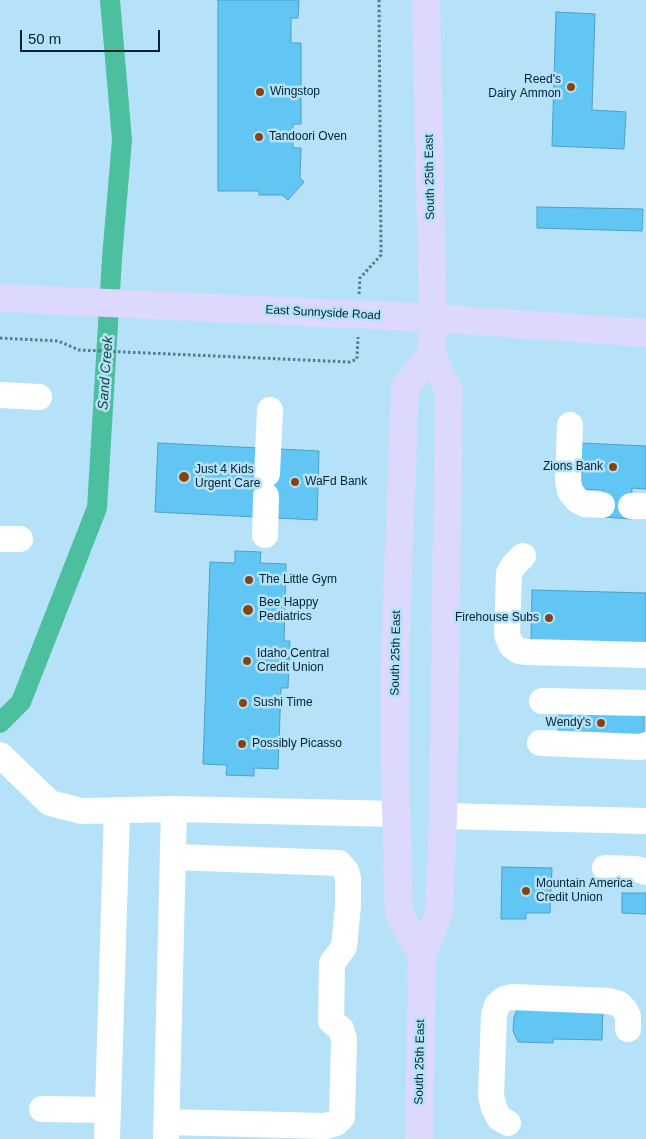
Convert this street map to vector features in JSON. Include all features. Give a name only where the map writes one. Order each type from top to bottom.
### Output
[{"type":"main road","name":"South 25th East","points":[[419,1139],[422,956],[439,914],[443,816],[449,390],[431,354],[433,318],[426,0]]},
{"type":"main road","name":"East Sunnyside Road","points":[[0,298],[433,318],[646,333]]},
{"type":"main road","name":"South 25th East","points":[[422,956],[399,913],[395,660],[405,387],[431,354]]},
{"type":"lane","points":[[0,396],[39,397]]},
{"type":"lane","points":[[265,535],[270,410]]},
{"type":"lane","points":[[570,425],[568,481],[570,491],[576,500],[585,504],[602,505]]},
{"type":"lane","points":[[523,556],[514,564],[509,573],[507,635],[511,644],[519,651],[646,655]]},
{"type":"lane","points":[[542,701],[646,703]]},
{"type":"lane","points":[[646,745],[641,747],[540,749],[646,756]]},
{"type":"lane","points":[[0,755],[50,803],[81,811],[174,809],[396,814]]},
{"type":"lane","points":[[173,857],[339,863],[346,871],[348,878],[348,906],[344,947],[332,963],[331,1021],[341,1030],[344,1039],[342,1117],[336,1123],[326,1126],[166,1130],[174,809]]},
{"type":"lane","points":[[107,1139],[117,810]]},
{"type":"lane","points":[[443,816],[646,821]]},
{"type":"lane","points":[[605,868],[636,869],[646,872]]},
{"type":"lane","points":[[508,1122],[499,1118],[491,1096],[494,1015],[497,1005],[504,999],[512,997],[609,1001],[619,1004],[625,1010],[628,1016],[628,1030]]},
{"type":"lane","points":[[42,1109],[108,1110]]},
{"type":"path","points":[[360,278],[382,255],[380,0]]},
{"type":"path","points":[[0,338],[58,341],[79,350],[350,362],[357,359]]},
{"type":"building","points":[[218,0],[299,0],[298,18],[291,18],[291,43],[301,43],[301,124],[293,124],[293,148],[301,148],[300,178],[304,182],[288,200],[282,195],[259,195],[259,191],[218,191]]},
{"type":"building","points":[[556,12],[595,14],[592,110],[626,112],[624,149],[552,146]]},
{"type":"building","points":[[537,207],[643,209],[642,231],[537,228]]},
{"type":"building","points":[[158,443],[319,451],[317,520],[155,512]]},
{"type":"building","name":"Zions Bank","points":[[581,443],[646,446],[646,489],[632,488],[631,519],[602,517],[603,490],[580,489]]},
{"type":"building","points":[[235,551],[261,552],[260,563],[286,564],[284,641],[290,641],[288,688],[281,688],[278,769],[254,768],[254,776],[226,775],[227,765],[203,764],[210,562],[235,563]]},
{"type":"building","points":[[532,590],[646,593],[646,643],[531,640]]},
{"type":"building","points":[[559,709],[644,712],[644,737],[558,735]]},
{"type":"building","name":"Mountain America Credit Union","points":[[502,867],[552,868],[550,913],[526,913],[526,919],[501,919]]},
{"type":"building","points":[[622,893],[646,893],[646,914],[622,913]]},
{"type":"building","points":[[519,1006],[603,1008],[602,1040],[553,1039],[553,1043],[518,1042],[513,1031],[514,1017]]},
{"type":"waterway","name":"Sand Creek","points":[[0,723],[21,702],[97,508],[112,258],[122,140],[110,0]]},
{"type":"place","name":"Reed's Dairy Ammon","points":[[571,87]]},
{"type":"place","name":"Wingstop","points":[[260,92]]},
{"type":"place","name":"Tandoori Oven","points":[[259,137]]},
{"type":"place","name":"Zions Bank","points":[[613,467]]},
{"type":"place","name":"Just 4 Kids Urgent Care","points":[[184,477]]},
{"type":"place","name":"WaFd Bank","points":[[295,482]]},
{"type":"place","name":"The Little Gym","points":[[249,580]]},
{"type":"place","name":"Bee Happy Pediatrics","points":[[248,610]]},
{"type":"place","name":"Firehouse Subs","points":[[549,618]]},
{"type":"place","name":"Idaho Central Credit Union","points":[[247,661]]},
{"type":"place","name":"Sushi Time","points":[[243,703]]},
{"type":"place","name":"Wendy's","points":[[601,723]]},
{"type":"place","name":"Possibly Picasso","points":[[242,744]]},
{"type":"place","name":"Mountain America Credit Union","points":[[526,891]]}]
